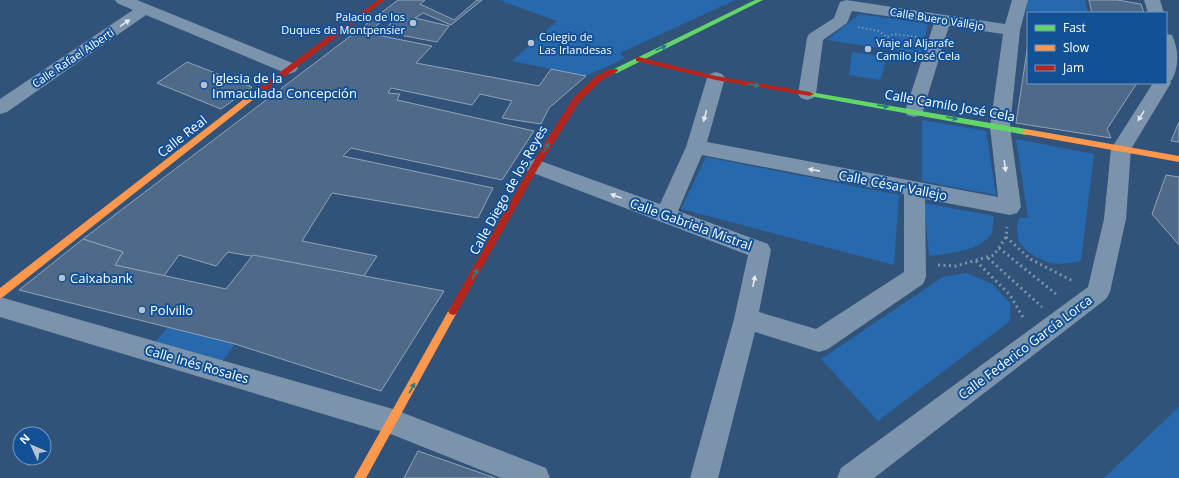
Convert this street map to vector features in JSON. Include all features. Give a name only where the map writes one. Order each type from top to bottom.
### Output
[{"type":"street","points":[[123,0],[289,68]]},
{"type":"street","name":"Calle Real","points":[[0,294],[289,68],[382,0]]},
{"type":"street","name":"Calle Diego de los Reyes","points":[[360,478],[393,422],[535,166],[577,99],[599,78],[760,0]]},
{"type":"street","points":[[1000,127],[1012,30],[1020,0]]},
{"type":"street","points":[[1152,0],[1156,12]]},
{"type":"street","name":"Calle Buero Vallejo","points":[[807,94],[815,38],[841,20],[846,5],[1012,30]]},
{"type":"street","name":"Calle Rafael Alberti","points":[[0,108],[145,9]]},
{"type":"street","points":[[914,111],[943,20]]},
{"type":"street","points":[[1167,42],[1175,62],[1167,74]]},
{"type":"street","name":"Calle Camilo José Cela","points":[[640,59],[716,78],[914,111],[1179,159]]},
{"type":"street","points":[[666,215],[696,148],[716,78]]},
{"type":"street","name":"Calle Federico García Lorca","points":[[851,478],[1098,292],[1115,219],[1121,149],[1161,84]]},
{"type":"street","name":"Calle César Vallejo","points":[[696,148],[1010,207],[1000,127]]},
{"type":"street","name":"Calle Gabriela Mistral","points":[[535,166],[760,250],[746,319],[704,478]]},
{"type":"street","points":[[746,319],[819,341],[915,277],[914,190]]},
{"type":"street","name":"Calle Inés Rosales","points":[[0,307],[393,422]]},
{"type":"street","points":[[393,422],[536,478]]},
{"type":"path","points":[[852,26],[879,31],[887,37],[894,34],[917,37]]},
{"type":"path","points":[[915,264],[956,266],[976,261],[994,255],[1006,237],[1030,259],[1066,278],[1098,292]]},
{"type":"path","points":[[999,248],[1066,316]]},
{"type":"path","points":[[988,257],[1066,316]]},
{"type":"path","points":[[976,261],[1002,284],[1021,308],[1032,342]]},
{"type":"shaded area","points":[[499,0],[735,0],[620,53],[625,58],[586,76],[512,61],[557,21]]},
{"type":"shaded area","points":[[1027,0],[1085,0],[1088,12],[1040,12],[1025,10]]},
{"type":"shaded area","points":[[859,14],[928,24],[921,54],[827,40]]},
{"type":"shaded area","points":[[852,52],[887,57],[880,80],[849,75]]},
{"type":"shaded area","points":[[922,120],[986,131],[996,195],[922,181]]},
{"type":"shaded area","points":[[1016,139],[1094,154],[1081,261],[1062,264],[1050,263],[1038,258],[1022,246],[1018,237],[1017,225],[1019,218],[1028,218]]},
{"type":"shaded area","points":[[706,157],[899,195],[894,265],[681,209]]},
{"type":"shaded area","points":[[924,203],[994,216],[992,232],[981,243],[973,247],[954,253],[929,256]]},
{"type":"shaded area","points":[[967,273],[992,284],[1010,303],[1010,321],[878,421],[821,359],[943,277]]},
{"type":"shaded area","points":[[168,327],[235,344],[211,377],[142,357]]},
{"type":"shaded area","points":[[1179,407],[1179,478],[1104,478]]},
{"type":"building","name":"Palacio de los Duques de Montpensier","points":[[398,0],[425,0],[420,4],[454,20],[477,0],[482,0],[451,25],[423,13],[415,18],[449,26],[437,42],[384,32],[393,20],[386,18],[367,33],[357,31]]},
{"type":"building","points":[[1089,0],[1117,0],[1141,4],[1144,12],[1092,12]]},
{"type":"building","points":[[357,31],[432,46],[416,63],[539,86],[551,69],[586,76],[549,108],[541,124],[502,118],[512,101],[480,94],[472,105],[391,88],[388,93],[400,94],[397,100],[534,131],[502,180],[351,148],[343,156],[493,188],[478,218],[332,193],[302,241],[377,256],[364,276],[228,252],[216,266],[179,255],[164,276],[115,265],[123,252],[83,239]]},
{"type":"building","points":[[1027,51],[1027,84],[1136,84],[1107,129],[1111,138],[1016,123]]},
{"type":"building","name":"Iglesia de la Inmaculada Concepción","points":[[187,62],[252,87],[221,109],[157,83]]},
{"type":"building","points":[[1179,122],[1179,142],[1171,141]]},
{"type":"building","points":[[1166,175],[1179,177],[1179,245],[1152,214]]},
{"type":"building","points":[[83,239],[123,252],[115,265],[226,289],[253,255],[444,291],[381,391],[235,344],[19,290]]},
{"type":"building","points":[[418,451],[495,478],[404,478]]},
{"type":"traffic: fast","points":[[614,71],[760,0]]},
{"type":"traffic: fast","points":[[810,94],[1026,132]]},
{"type":"traffic: slow","points":[[0,294],[260,91]]},
{"type":"traffic: slow","points":[[1026,132],[1179,159]]},
{"type":"traffic: slow","points":[[360,478],[453,311]]},
{"type":"traffic: jam","points":[[260,91],[382,0]]},
{"type":"traffic: jam","points":[[639,59],[716,78],[810,94]]},
{"type":"traffic: jam","points":[[453,311],[535,166],[577,99],[599,78],[614,71]]},
{"type":"place","name":"Palacio de los Duques de Montpensier","points":[[413,23]]},
{"type":"place","name":"Colegio de Las Irlandesas","points":[[531,43]]},
{"type":"place","name":"Viaje al Aljarafe Camilo José Cela","points":[[868,49]]},
{"type":"place","name":"Iglesia de la Inmaculada Concepción","points":[[204,85]]},
{"type":"place","name":"Caixabank","points":[[62,278]]},
{"type":"place","name":"Polvillo","points":[[142,310]]}]
